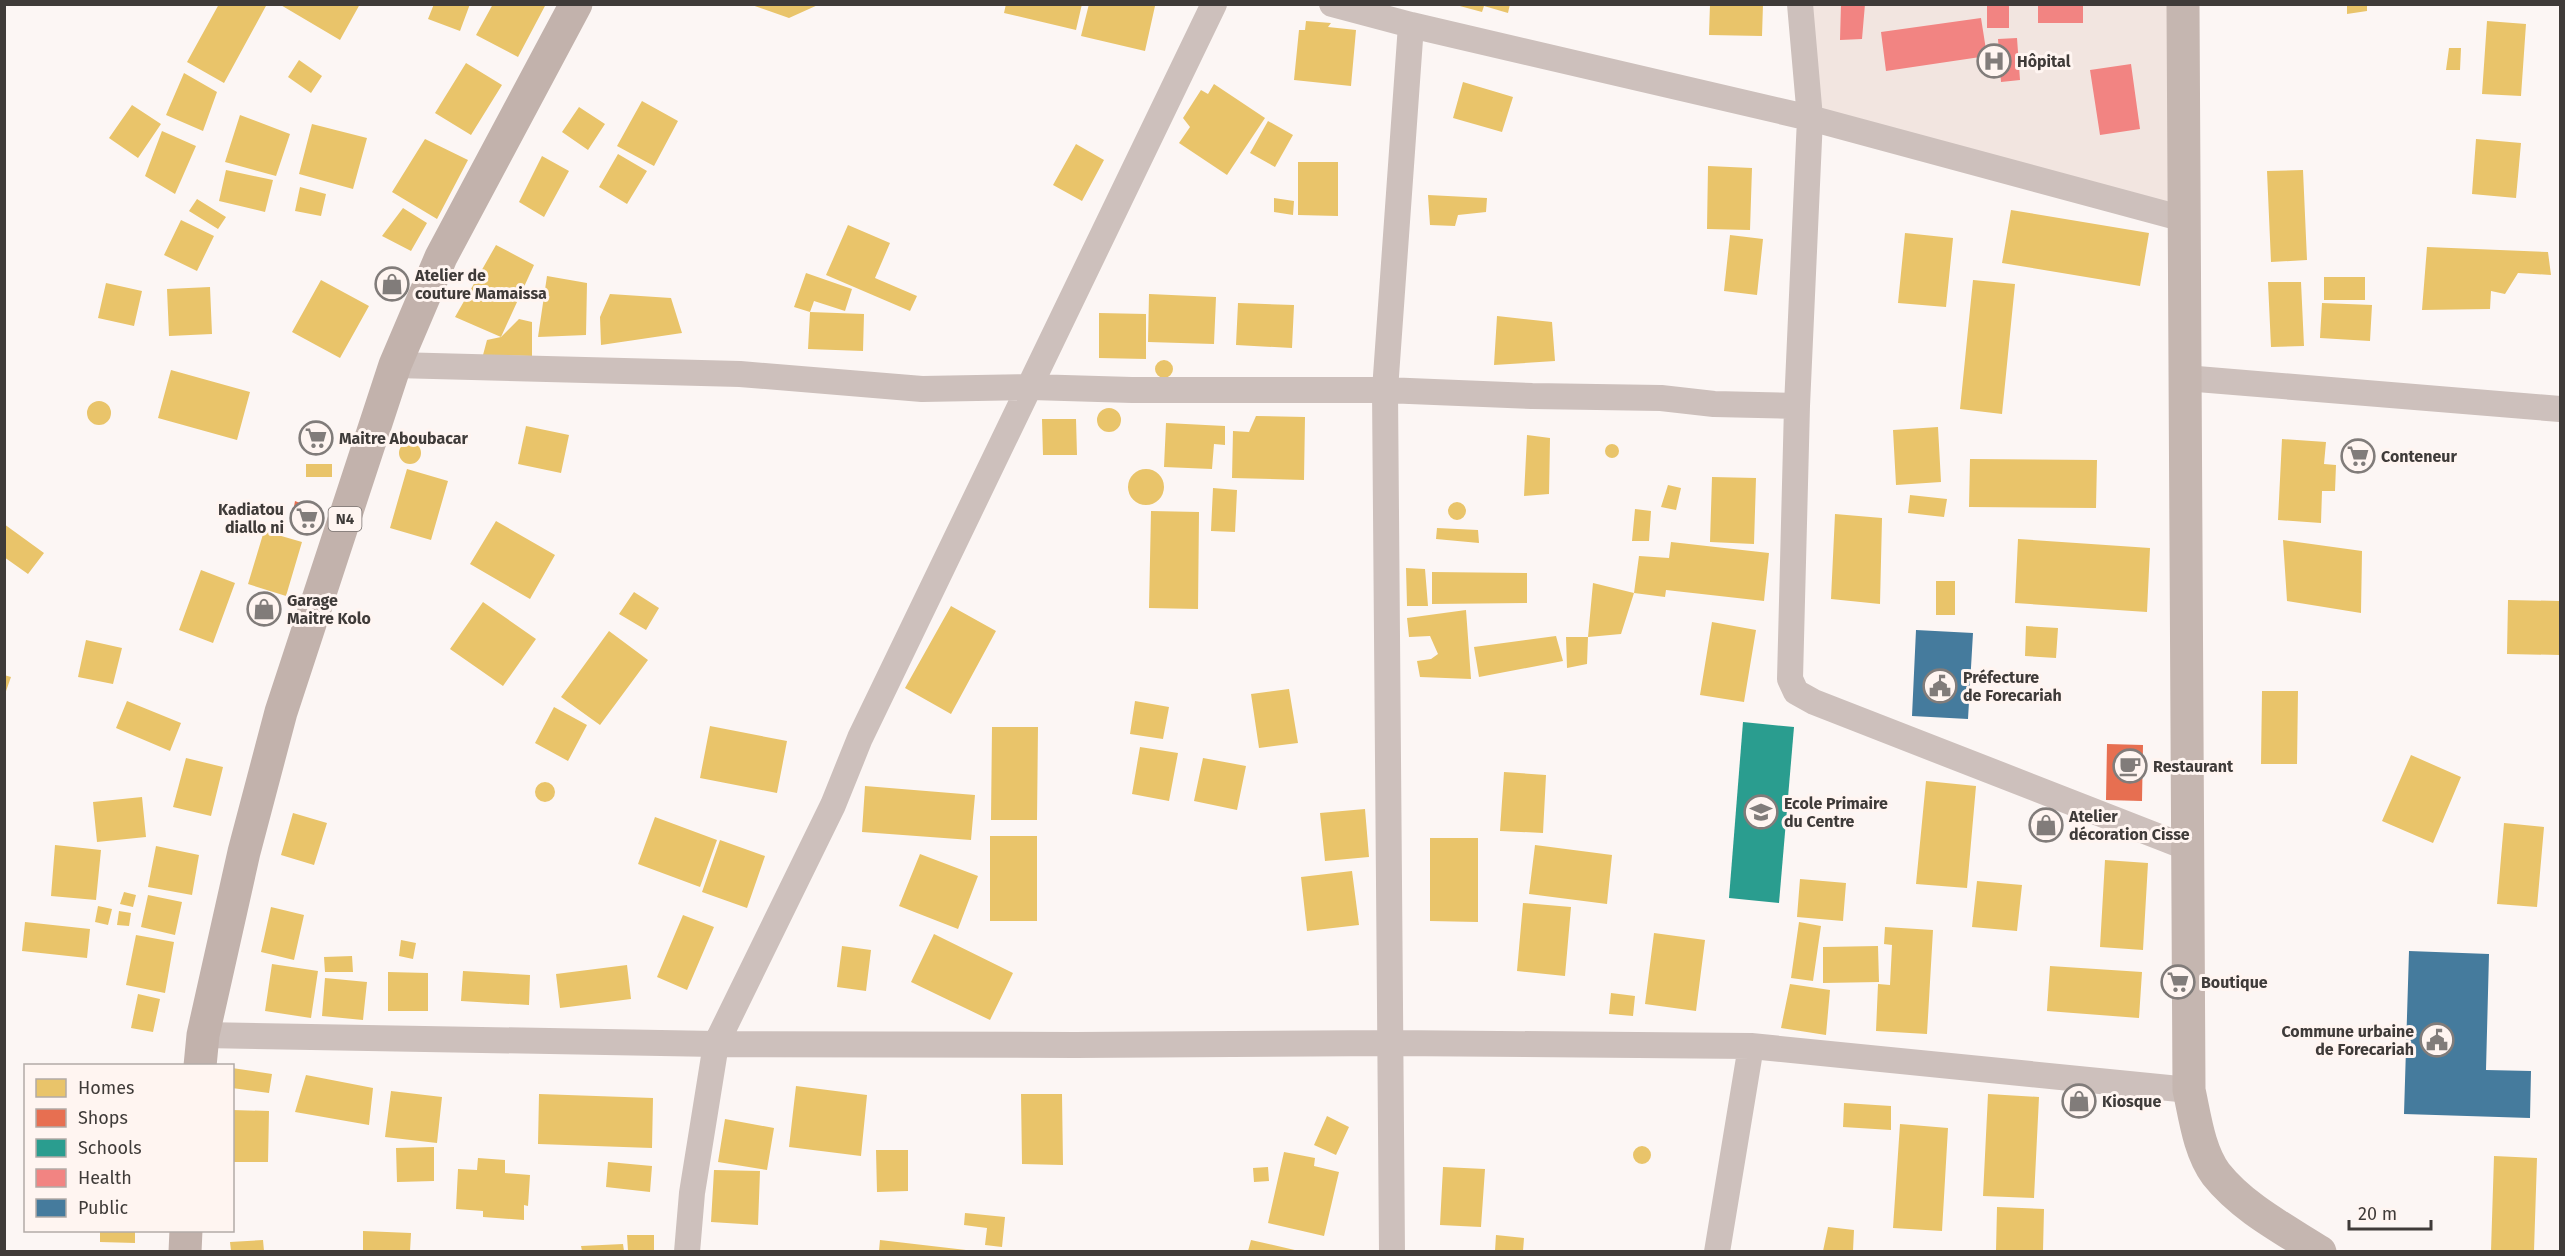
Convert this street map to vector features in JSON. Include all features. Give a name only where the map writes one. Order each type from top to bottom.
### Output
[{"type":"highway","name":"N4","points":[[201,1050],[244,852],[281,712],[395,365],[441,257],[576,4]]},
{"type":"highway","points":[[185,1251],[186,1232]]},
{"type":"street","points":[[687,1251],[692,1193],[716,1044],[833,805],[860,738],[1214,4]]},
{"type":"street","points":[[1332,4],[1411,25],[1810,118],[2184,219]]},
{"type":"street","points":[[1800,4],[1810,118],[1797,406],[1790,679],[1796,692],[1814,702],[2188,848]]},
{"type":"street","points":[[2183,4],[2189,1090],[2200,1138],[2215,1173],[2248,1206],[2320,1251]]},
{"type":"street","points":[[1392,1251],[1385,390],[1411,25]]},
{"type":"street","points":[[395,365],[740,374],[922,390],[1031,387],[1132,390],[1385,390],[1661,398],[1714,404],[1797,406]]},
{"type":"street","points":[[2185,378],[2560,409]]},
{"type":"street","points":[[201,1050],[716,1044],[1391,1043],[1751,1046],[2189,1090]]},
{"type":"street","points":[[1717,1251],[1751,1046]]},
{"type":"shaded area","name":"Hôpital","points":[[1800,5],[2183,5],[2184,219],[1810,118]]},
{"type":"building: Homes","points":[[219,4],[267,4],[224,83],[187,62]]},
{"type":"building: Homes","points":[[279,4],[360,4],[340,40]]},
{"type":"building: Homes","points":[[434,4],[470,4],[460,31],[428,19]]},
{"type":"building: Homes","points":[[493,4],[546,4],[518,57],[476,35]]},
{"type":"building: Homes","points":[[749,4],[820,4],[789,18]]},
{"type":"building: Homes","points":[[1006,4],[1082,4],[1076,30],[1004,13]]},
{"type":"building: Homes","points":[[1089,4],[1155,6],[1145,51],[1081,36]]},
{"type":"building: Homes","points":[[1510,4],[1508,13],[1484,6],[1482,12],[1456,5]]},
{"type":"building: Homes","points":[[1710,4],[1763,4],[1762,36],[1709,35]]},
{"type":"building: Homes","points":[[2347,4],[2367,4],[2367,11],[2347,14]]},
{"type":"building: Homes","points":[[1306,21],[1331,23],[1328,27],[1356,30],[1351,86],[1294,80],[1299,30],[1305,30]]},
{"type":"building: Homes","points":[[2487,21],[2526,24],[2521,96],[2482,94]]},
{"type":"building: Homes","points":[[2449,48],[2461,48],[2460,70],[2446,70]]},
{"type":"building: Homes","points":[[299,60],[322,76],[311,93],[288,77]]},
{"type":"building: Homes","points":[[466,63],[502,85],[471,135],[435,113]]},
{"type":"building: Homes","points":[[184,73],[217,92],[203,131],[166,115]]},
{"type":"building: Homes","points":[[1463,82],[1513,97],[1502,132],[1453,118]]},
{"type":"building: Homes","points":[[1214,84],[1265,118],[1227,175],[1179,143],[1190,127],[1183,118],[1201,90],[1208,94]]},
{"type":"building: Homes","points":[[642,101],[678,121],[654,166],[617,146]]},
{"type":"building: Homes","points":[[132,105],[161,124],[138,158],[109,138]]},
{"type":"building: Homes","points":[[579,107],[605,124],[588,150],[562,132]]},
{"type":"building: Homes","points":[[240,115],[290,134],[276,176],[225,162]]},
{"type":"building: Homes","points":[[1268,121],[1293,135],[1275,167],[1250,153]]},
{"type":"building: Homes","points":[[312,124],[367,138],[353,189],[299,174]]},
{"type":"building: Homes","points":[[162,131],[196,146],[175,194],[145,176]]},
{"type":"building: Homes","points":[[425,139],[468,160],[437,219],[392,192]]},
{"type":"building: Homes","points":[[2476,139],[2521,143],[2516,198],[2472,194]]},
{"type":"building: Homes","points":[[1076,144],[1104,160],[1082,201],[1053,185]]},
{"type":"building: Homes","points":[[618,154],[647,171],[627,204],[599,187]]},
{"type":"building: Homes","points":[[542,156],[569,171],[544,217],[519,202]]},
{"type":"building: Homes","points":[[1298,162],[1338,162],[1338,216],[1298,215]]},
{"type":"building: Homes","points":[[1708,166],[1752,168],[1750,230],[1707,229]]},
{"type":"building: Homes","points":[[226,170],[273,180],[265,212],[219,201]]},
{"type":"building: Homes","points":[[2303,170],[2307,260],[2271,262],[2267,171]]},
{"type":"building: Homes","points":[[300,187],[326,194],[321,216],[295,211]]},
{"type":"building: Homes","points":[[1428,195],[1487,198],[1486,212],[1458,215],[1455,226],[1430,225]]},
{"type":"building: Homes","points":[[1274,198],[1294,201],[1293,215],[1274,212]]},
{"type":"building: Homes","points":[[197,199],[226,217],[218,229],[189,211]]},
{"type":"building: Homes","points":[[403,208],[427,223],[411,251],[382,236]]},
{"type":"building: Homes","points":[[2011,210],[2149,233],[2140,286],[2002,263]]},
{"type":"building: Homes","points":[[181,220],[214,236],[197,271],[164,255]]},
{"type":"building: Homes","points":[[848,225],[890,243],[875,278],[917,296],[910,311],[826,275]]},
{"type":"building: Homes","points":[[1905,233],[1953,238],[1946,307],[1898,303]]},
{"type":"building: Homes","points":[[1730,235],[1763,239],[1757,295],[1724,291]]},
{"type":"building: Homes","points":[[496,245],[534,265],[501,337],[455,317]]},
{"type":"building: Homes","points":[[2427,247],[2548,252],[2551,275],[2518,273],[2505,294],[2491,291],[2490,309],[2422,310]]},
{"type":"building: Homes","points":[[806,273],[852,289],[845,311],[814,301],[810,312],[794,307]]},
{"type":"building: Homes","points":[[547,276],[587,283],[586,335],[538,337]]},
{"type":"building: Homes","points":[[2324,277],[2365,277],[2365,300],[2324,300]]},
{"type":"building: Homes","points":[[321,280],[369,306],[340,358],[292,332]]},
{"type":"building: Homes","points":[[1973,280],[2015,284],[2002,414],[1960,409]]},
{"type":"building: Homes","points":[[2268,282],[2301,282],[2304,346],[2271,347]]},
{"type":"building: Homes","points":[[106,283],[142,291],[134,326],[98,318]]},
{"type":"building: Homes","points":[[210,287],[212,334],[169,336],[167,289]]},
{"type":"building: Homes","points":[[610,294],[671,298],[682,333],[601,345],[600,317]]},
{"type":"building: Homes","points":[[1149,294],[1216,297],[1214,344],[1148,342]]},
{"type":"building: Homes","points":[[1238,303],[1294,305],[1292,348],[1236,345]]},
{"type":"building: Homes","points":[[2322,303],[2372,305],[2370,341],[2320,338]]},
{"type":"building: Homes","points":[[810,312],[864,314],[863,351],[808,349]]},
{"type":"building: Homes","points":[[1099,313],[1146,314],[1146,359],[1099,358]]},
{"type":"building: Homes","points":[[1497,316],[1552,322],[1555,361],[1494,365]]},
{"type":"building: Homes","points":[[519,319],[532,322],[532,356],[483,355],[487,340],[501,337]]},
{"type":"building: Homes","points":[[1160,360],[1168,360],[1173,365],[1171,376],[1160,378],[1155,373],[1155,365]]},
{"type":"building: Homes","points":[[171,370],[250,392],[237,440],[158,418]]},
{"type":"building: Homes","points":[[99,401],[107,405],[111,413],[107,421],[99,425],[91,421],[87,413],[91,405]]},
{"type":"building: Homes","points":[[1109,408],[1118,411],[1121,420],[1118,429],[1109,432],[1100,429],[1097,420],[1100,411]]},
{"type":"building: Homes","points":[[1256,416],[1305,417],[1304,480],[1232,478],[1233,431],[1249,432]]},
{"type":"building: Homes","points":[[1042,419],[1076,419],[1077,455],[1043,455]]},
{"type":"building: Homes","points":[[1166,423],[1225,426],[1225,445],[1214,444],[1212,469],[1164,467]]},
{"type":"building: Homes","points":[[526,426],[569,435],[561,473],[518,464]]},
{"type":"building: Homes","points":[[1938,427],[1941,482],[1896,485],[1893,430]]},
{"type":"building: Homes","points":[[1527,435],[1550,438],[1549,494],[1524,496]]},
{"type":"building: Homes","points":[[2282,439],[2326,442],[2324,464],[2336,465],[2335,491],[2322,491],[2321,523],[2278,520]]},
{"type":"building: Homes","points":[[410,442],[420,449],[421,453],[414,463],[410,464],[400,457],[399,453],[406,443]]},
{"type":"building: Homes","points":[[1612,444],[1617,446],[1619,451],[1617,456],[1612,458],[1607,456],[1605,451],[1607,446]]},
{"type":"building: Homes","points":[[1970,459],[2097,460],[2096,508],[1969,507]]},
{"type":"building: Homes","points":[[306,464],[332,464],[332,477],[306,477]]},
{"type":"building: Homes","points":[[407,469],[448,481],[431,540],[390,528]]},
{"type":"building: Homes","points":[[1146,469],[1158,475],[1164,487],[1158,499],[1146,505],[1134,499],[1128,487],[1134,475]]},
{"type":"building: Homes","points":[[1712,477],[1756,478],[1754,544],[1710,542]]},
{"type":"building: Homes","points":[[1668,485],[1681,488],[1676,510],[1661,507]]},
{"type":"building: Homes","points":[[1213,488],[1237,490],[1235,532],[1211,531]]},
{"type":"building: Homes","points":[[1910,495],[1947,499],[1944,517],[1908,513]]},
{"type":"building: Homes","points":[[1453,502],[1461,502],[1466,507],[1464,518],[1453,520],[1448,515],[1448,507]]},
{"type":"building: Homes","points":[[1635,509],[1651,511],[1649,541],[1632,541]]},
{"type":"building: Homes","points":[[1151,511],[1199,512],[1198,609],[1149,608]]},
{"type":"building: Homes","points":[[1835,514],[1882,518],[1880,604],[1831,599]]},
{"type":"building: Homes","points":[[496,521],[555,555],[530,599],[470,564]]},
{"type":"building: Homes","points":[[4,524],[44,553],[28,574],[4,557]]},
{"type":"building: Homes","points":[[1437,528],[1478,530],[1479,543],[1436,539]]},
{"type":"building: Homes","points":[[264,531],[302,542],[286,596],[248,584]]},
{"type":"building: Homes","points":[[2018,539],[2150,548],[2147,612],[2015,603]]},
{"type":"building: Homes","points":[[2283,540],[2362,551],[2361,613],[2287,601]]},
{"type":"building: Homes","points":[[1671,542],[1769,553],[1764,601],[1666,590],[1665,597],[1634,593],[1639,556],[1669,558]]},
{"type":"building: Homes","points":[[1406,568],[1425,569],[1428,606],[1407,606]]},
{"type":"building: Homes","points":[[201,570],[235,583],[213,643],[179,630]]},
{"type":"building: Homes","points":[[1432,572],[1527,573],[1527,603],[1432,604]]},
{"type":"building: Homes","points":[[1936,581],[1955,581],[1955,615],[1936,615]]},
{"type":"building: Homes","points":[[1593,583],[1634,593],[1621,634],[1588,637]]},
{"type":"building: Homes","points":[[634,592],[659,608],[646,630],[619,614]]},
{"type":"building: Homes","points":[[2508,600],[2560,601],[2560,655],[2507,654]]},
{"type":"building: Homes","points":[[483,602],[536,639],[503,686],[450,649]]},
{"type":"building: Homes","points":[[951,606],[996,631],[951,714],[905,688]]},
{"type":"building: Homes","points":[[1466,610],[1471,679],[1420,677],[1417,661],[1431,659],[1438,654],[1430,636],[1409,637],[1407,618]]},
{"type":"building: Homes","points":[[1712,622],[1756,630],[1744,702],[1700,695]]},
{"type":"building: Homes","points":[[2026,626],[2058,628],[2056,658],[2025,656]]},
{"type":"building: Homes","points":[[609,631],[648,660],[600,725],[561,697]]},
{"type":"building: Homes","points":[[1556,636],[1563,661],[1479,677],[1474,647]]},
{"type":"building: Homes","points":[[1566,637],[1588,637],[1587,664],[1567,668]]},
{"type":"building: Homes","points":[[86,640],[122,648],[113,684],[78,677]]},
{"type":"building: Homes","points":[[4,675],[11,677],[5,694],[4,694]]},
{"type":"building: Homes","points":[[1289,689],[1298,743],[1259,748],[1251,694]]},
{"type":"building: Homes","points":[[2262,691],[2298,691],[2297,764],[2261,764]]},
{"type":"building: Homes","points":[[127,701],[181,723],[170,751],[116,728]]},
{"type":"building: Homes","points":[[1135,701],[1169,707],[1163,739],[1130,734]]},
{"type":"building: Homes","points":[[554,707],[587,725],[568,761],[535,743]]},
{"type":"building: Homes","points":[[710,726],[787,741],[777,793],[700,778]]},
{"type":"building: Homes","points":[[992,727],[1038,727],[1037,820],[991,820]]},
{"type":"building: Homes","points":[[1140,747],[1178,753],[1169,801],[1132,794]]},
{"type":"building: Homes","points":[[2411,755],[2461,777],[2433,843],[2382,821]]},
{"type":"building: Homes","points":[[186,758],[223,767],[211,816],[173,807]]},
{"type":"building: Homes","points":[[1203,758],[1246,766],[1237,810],[1194,801]]},
{"type":"building: Homes","points":[[1504,772],[1546,775],[1543,833],[1500,831]]},
{"type":"building: Homes","points":[[1926,781],[1976,786],[1967,888],[1916,884]]},
{"type":"building: Homes","points":[[545,782],[552,785],[555,792],[552,799],[545,802],[538,799],[535,792],[538,785]]},
{"type":"building: Homes","points":[[865,786],[975,795],[971,840],[862,832]]},
{"type":"building: Homes","points":[[142,797],[146,837],[97,842],[93,802]]},
{"type":"building: Homes","points":[[1365,809],[1369,857],[1325,861],[1320,813]]},
{"type":"building: Homes","points":[[293,813],[327,823],[314,865],[281,855]]},
{"type":"building: Homes","points":[[655,817],[717,840],[700,887],[638,864]]},
{"type":"building: Homes","points":[[2504,823],[2544,827],[2537,907],[2497,904]]},
{"type":"building: Homes","points":[[990,836],[1037,836],[1037,921],[990,921]]},
{"type":"building: Homes","points":[[1430,838],[1478,838],[1478,922],[1430,921]]},
{"type":"building: Homes","points":[[720,840],[765,856],[747,908],[702,892]]},
{"type":"building: Homes","points":[[55,845],[101,850],[96,900],[51,896]]},
{"type":"building: Homes","points":[[1535,845],[1612,855],[1607,904],[1529,894]]},
{"type":"building: Homes","points":[[156,846],[199,855],[192,895],[148,887]]},
{"type":"building: Homes","points":[[920,854],[978,876],[958,929],[899,906]]},
{"type":"building: Homes","points":[[2105,860],[2148,863],[2143,950],[2100,947]]},
{"type":"building: Homes","points":[[1352,871],[1359,925],[1307,931],[1301,877]]},
{"type":"building: Homes","points":[[1800,879],[1846,883],[1843,921],[1797,917]]},
{"type":"building: Homes","points":[[1977,881],[2022,885],[2017,931],[1972,927]]},
{"type":"building: Homes","points":[[124,892],[136,895],[133,907],[120,904]]},
{"type":"building: Homes","points":[[148,895],[182,902],[175,935],[141,927]]},
{"type":"building: Homes","points":[[1523,903],[1571,907],[1565,976],[1517,971]]},
{"type":"building: Homes","points":[[98,906],[112,909],[108,925],[95,922]]},
{"type":"building: Homes","points":[[271,907],[304,915],[294,960],[261,952]]},
{"type":"building: Homes","points":[[119,911],[131,913],[129,926],[117,925]]},
{"type":"building: Homes","points":[[683,915],[714,927],[687,990],[657,977]]},
{"type":"building: Homes","points":[[25,922],[90,929],[87,958],[22,951]]},
{"type":"building: Homes","points":[[1799,922],[1821,926],[1813,981],[1791,978]]},
{"type":"building: Homes","points":[[1885,927],[1933,930],[1927,1034],[1876,1031],[1878,984],[1890,985],[1892,945],[1884,944]]},
{"type":"building: Homes","points":[[1654,933],[1705,940],[1696,1011],[1645,1004]]},
{"type":"building: Homes","points":[[934,934],[1013,973],[990,1020],[911,982]]},
{"type":"building: Homes","points":[[136,935],[174,942],[165,993],[126,985]]},
{"type":"building: Homes","points":[[401,940],[416,943],[413,959],[399,956]]},
{"type":"building: Homes","points":[[842,946],[871,950],[866,991],[837,987]]},
{"type":"building: Homes","points":[[1878,946],[1879,982],[1823,983],[1823,947]]},
{"type":"building: Homes","points":[[352,956],[353,972],[325,972],[324,957]]},
{"type":"building: Homes","points":[[272,964],[318,971],[311,1018],[265,1011]]},
{"type":"building: Homes","points":[[627,965],[631,999],[560,1008],[556,974]]},
{"type":"building: Homes","points":[[2050,966],[2142,972],[2139,1018],[2047,1011]]},
{"type":"building: Homes","points":[[463,971],[530,975],[529,1005],[461,1001]]},
{"type":"building: Homes","points":[[388,972],[428,973],[428,1011],[388,1011]]},
{"type":"building: Homes","points":[[325,978],[367,982],[363,1020],[322,1016]]},
{"type":"building: Homes","points":[[1790,984],[1830,990],[1826,1035],[1781,1028]]},
{"type":"building: Homes","points":[[1611,993],[1635,996],[1633,1016],[1609,1014]]},
{"type":"building: Homes","points":[[138,994],[160,999],[153,1032],[131,1028]]},
{"type":"building: Homes","points":[[234,1068],[272,1074],[269,1093],[234,1088]]},
{"type":"building: Homes","points":[[306,1075],[373,1088],[369,1125],[295,1112]]},
{"type":"building: Homes","points":[[796,1086],[867,1095],[861,1156],[789,1147]]},
{"type":"building: Homes","points":[[391,1091],[442,1097],[437,1143],[385,1137]]},
{"type":"building: Homes","points":[[539,1094],[653,1098],[652,1148],[538,1144]]},
{"type":"building: Homes","points":[[1021,1094],[1062,1094],[1063,1165],[1022,1164]]},
{"type":"building: Homes","points":[[1988,1094],[2039,1097],[2034,1198],[1983,1196]]},
{"type":"building: Homes","points":[[1844,1103],[1891,1106],[1891,1130],[1843,1127]]},
{"type":"building: Homes","points":[[234,1110],[269,1111],[268,1162],[234,1162]]},
{"type":"building: Homes","points":[[1327,1116],[1349,1127],[1336,1155],[1314,1145]]},
{"type":"building: Homes","points":[[725,1119],[774,1128],[767,1170],[718,1162]]},
{"type":"building: Homes","points":[[1900,1124],[1948,1128],[1942,1231],[1893,1228]]},
{"type":"building: Homes","points":[[1642,1146],[1648,1149],[1651,1155],[1648,1161],[1642,1164],[1636,1161],[1633,1155],[1636,1149]]},
{"type":"building: Homes","points":[[434,1147],[434,1181],[397,1182],[396,1148]]},
{"type":"building: Homes","points":[[876,1150],[908,1150],[908,1191],[877,1192]]},
{"type":"building: Homes","points":[[1284,1152],[1315,1158],[1314,1166],[1339,1172],[1324,1236],[1268,1223]]},
{"type":"building: Homes","points":[[2494,1156],[2537,1158],[2534,1251],[2491,1251]]},
{"type":"building: Homes","points":[[478,1158],[505,1160],[505,1173],[530,1175],[528,1206],[524,1205],[524,1220],[483,1217],[483,1211],[456,1209],[458,1169],[477,1170]]},
{"type":"building: Homes","points":[[608,1162],[652,1166],[650,1192],[606,1187]]},
{"type":"building: Homes","points":[[1268,1167],[1269,1181],[1254,1182],[1253,1168]]},
{"type":"building: Homes","points":[[1443,1167],[1485,1169],[1481,1227],[1440,1225]]},
{"type":"building: Homes","points":[[714,1170],[760,1171],[758,1225],[711,1222]]},
{"type":"building: Homes","points":[[1997,1207],[2044,1209],[2043,1251],[1996,1251]]},
{"type":"building: Homes","points":[[965,1213],[1005,1217],[1002,1247],[985,1245],[987,1228],[964,1225]]},
{"type":"building: Homes","points":[[1828,1227],[1854,1230],[1853,1251],[1823,1251]]},
{"type":"building: Homes","points":[[363,1231],[411,1233],[410,1251],[363,1251]]},
{"type":"building: Homes","points":[[100,1232],[135,1232],[135,1243],[100,1242]]},
{"type":"building: Homes","points":[[627,1235],[654,1235],[654,1251],[628,1251]]},
{"type":"building: Homes","points":[[1496,1235],[1524,1238],[1523,1251],[1495,1251]]},
{"type":"building: Homes","points":[[263,1240],[264,1251],[231,1251],[230,1242]]},
{"type":"building: Homes","points":[[880,1240],[966,1250],[966,1251],[879,1251]]},
{"type":"building: Homes","points":[[1251,1240],[1299,1251],[1248,1251]]},
{"type":"building: Homes","points":[[623,1244],[624,1251],[582,1251],[581,1246]]},
{"type":"building: Shops","points":[[314,429],[329,434],[322,453],[307,447]]},
{"type":"building: Shops","points":[[295,501],[315,509],[310,529],[291,523]]},
{"type":"building: Shops","points":[[2107,744],[2143,745],[2142,801],[2106,800]]},
{"type":"building: Schools","name":"Ecole Primaire du Centre","points":[[1743,722],[1794,727],[1779,903],[1729,898]]},
{"type":"building: Health","points":[[1841,4],[1865,4],[1862,39],[1840,40]]},
{"type":"building: Health","points":[[1987,4],[2009,4],[2009,28],[1987,28]]},
{"type":"building: Health","points":[[2038,4],[2083,4],[2083,23],[2038,23]]},
{"type":"building: Health","points":[[1981,18],[1987,56],[1886,71],[1881,32]]},
{"type":"building: Health","points":[[2017,38],[2020,80],[2001,82],[1998,39]]},
{"type":"building: Health","points":[[2131,64],[2140,129],[2100,135],[2090,70]]},
{"type":"building: Public","points":[[1916,630],[1973,633],[1968,719],[1912,716]]},
{"type":"building: Public","points":[[2409,951],[2489,954],[2486,1070],[2531,1071],[2530,1118],[2404,1114]]},
{"type":"place","name":"Hôpital","points":[[1994,61]]},
{"type":"place","name":"Atelier de couture Mamaissa","points":[[392,284]]},
{"type":"place","name":"Maitre Aboubacar","points":[[316,438]]},
{"type":"place","name":"Conteneur","points":[[2358,456]]},
{"type":"place","name":"Kadiatou diallo ni","points":[[307,518]]},
{"type":"place","name":"Garage Maitre Kolo","points":[[264,609]]},
{"type":"place","name":"Préfecture de Forecariah","points":[[1940,686]]},
{"type":"place","name":"Restaurant","points":[[2130,766]]},
{"type":"place","name":"Ecole Primaire du Centre","points":[[1761,812]]},
{"type":"place","name":"Atelier décoration Cisse","points":[[2046,825]]},
{"type":"place","name":"Boutique","points":[[2178,982]]},
{"type":"place","name":"Commune urbaine de Forecariah","points":[[2437,1040]]},
{"type":"place","name":"Kiosque","points":[[2079,1101]]}]
